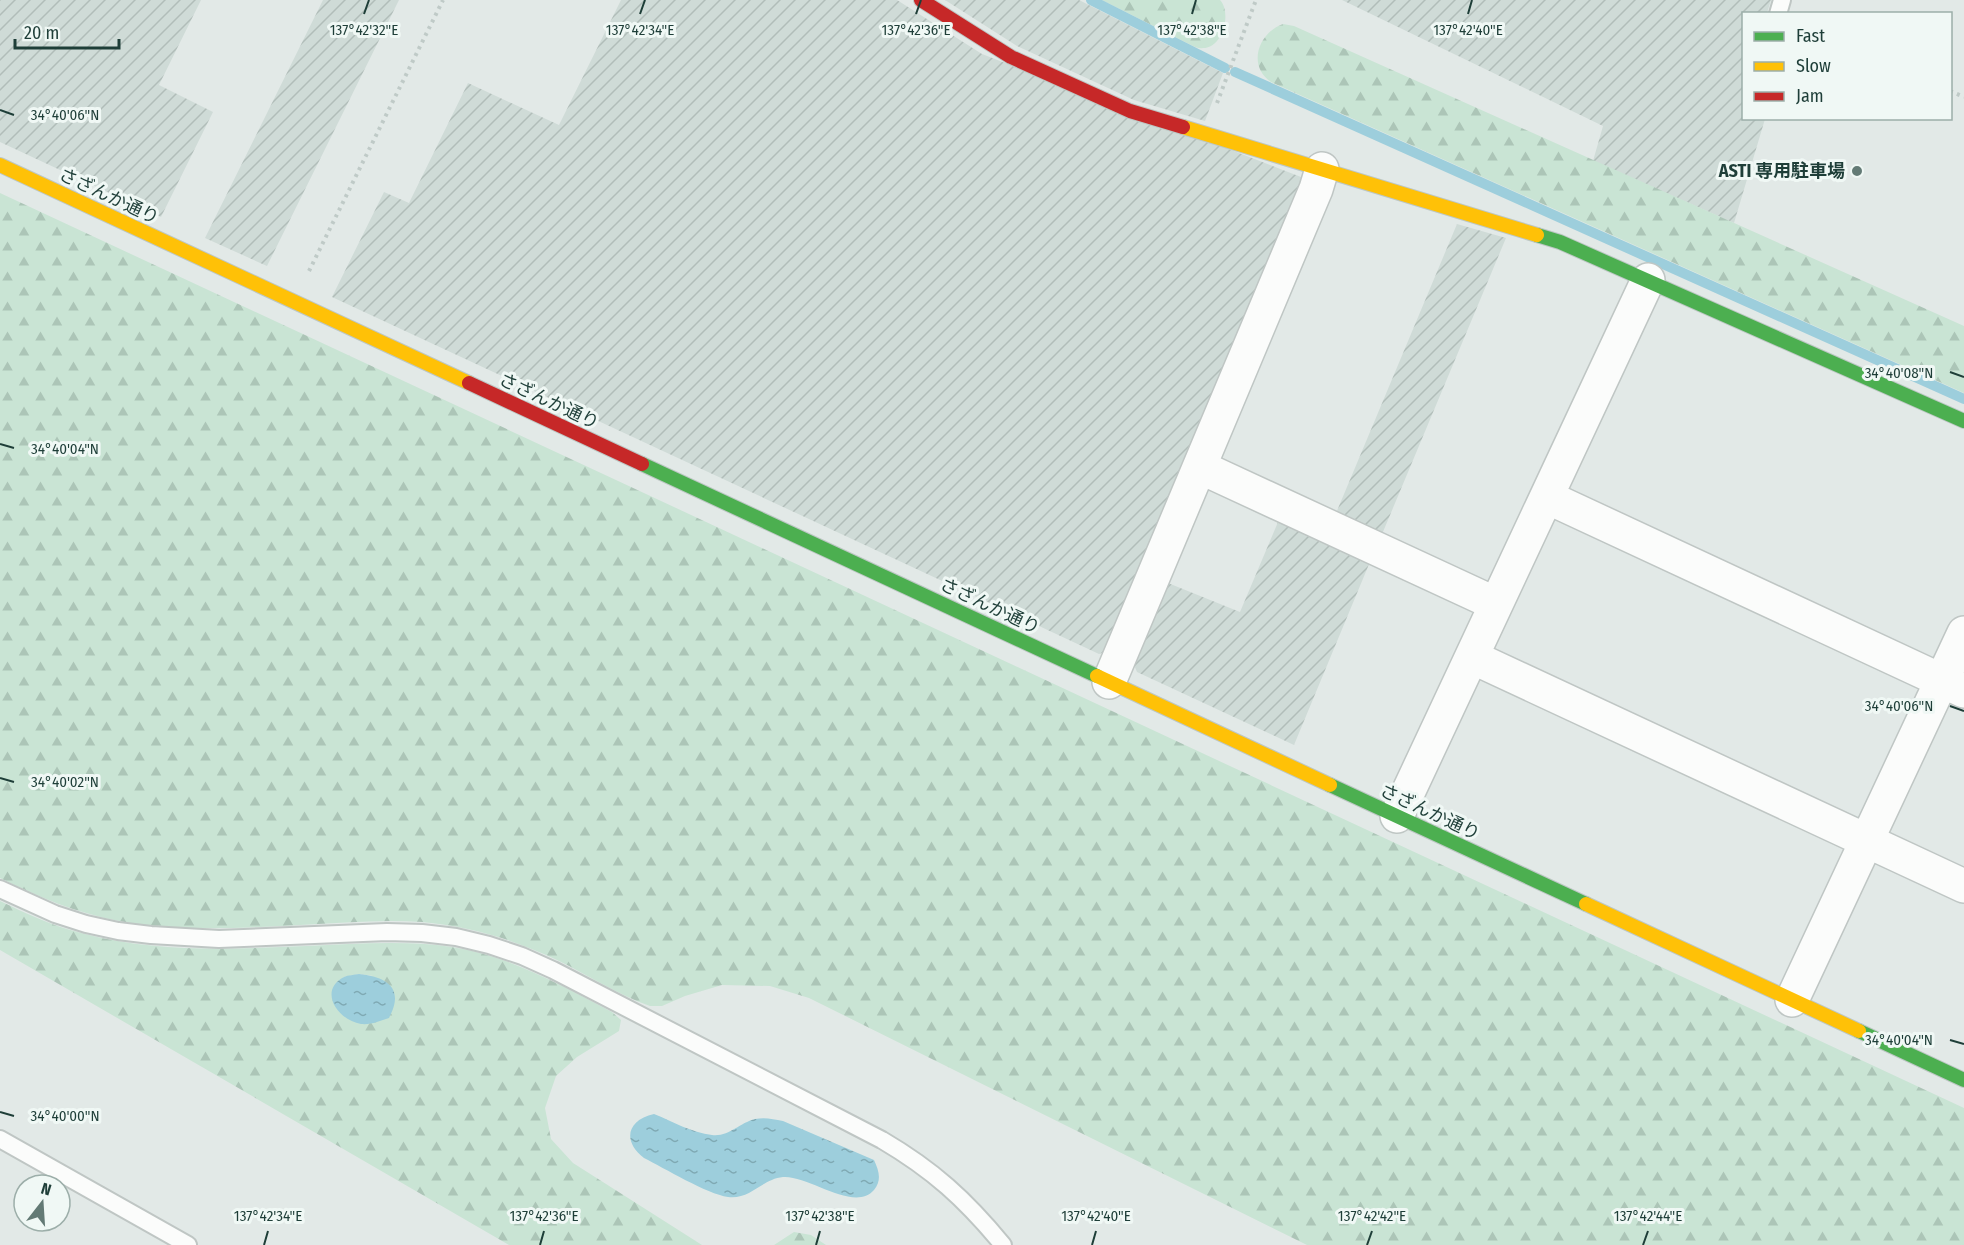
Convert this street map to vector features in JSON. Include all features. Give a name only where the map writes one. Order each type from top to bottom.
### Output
[{"type":"street","points":[[921,0],[1011,57],[1130,111],[1534,233],[1585,252],[1964,422]]},
{"type":"street","name":"さざんか通り","points":[[0,165],[1964,1080]]},
{"type":"street","points":[[1109,682],[1316,189],[1322,169]]},
{"type":"street","points":[[1397,816],[1648,280]]},
{"type":"street","points":[[1200,467],[1496,604]]},
{"type":"street","points":[[1547,497],[1953,686]]},
{"type":"street","points":[[1792,1000],[1867,841],[1953,686],[1964,633]]},
{"type":"street","points":[[1472,657],[1964,886]]},
{"type":"lane","points":[[0,889],[55,914],[118,931],[219,939],[387,932],[422,933],[456,937],[522,956],[872,1134],[911,1157],[963,1199],[1003,1245]]},
{"type":"lane","points":[[0,1140],[188,1245]]},
{"type":"path","points":[[294,302],[443,0]]},
{"type":"path","points":[[1230,68],[1256,0]]},
{"type":"shaded area","points":[[0,0],[201,0],[159,85],[213,112],[161,217],[0,142]]},
{"type":"shaded area","points":[[323,0],[399,0],[267,266],[205,238]]},
{"type":"shaded area","points":[[621,0],[897,0],[982,54],[1301,177],[1306,186],[1113,649],[1099,654],[332,297],[384,192],[409,203],[468,83],[559,125]]},
{"type":"shaded area","points":[[945,0],[1079,0],[1223,73],[1205,121],[1134,100],[1017,46]]},
{"type":"shaded area","points":[[1342,0],[1771,0],[1767,12],[1742,12],[1742,120],[1765,120],[1734,223],[1593,161],[1603,126]]},
{"type":"shaded area","points":[[1457,224],[1506,238],[1380,539],[1334,518]]},
{"type":"shaded area","points":[[1281,515],[1372,557],[1294,745],[1137,672],[1131,658],[1163,581],[1240,612]]},
{"type":"green space","points":[[1102,0],[1220,0],[1225,13],[1224,29],[1216,42],[1199,48]]},
{"type":"green space","points":[[1283,24],[1294,26],[1964,326],[1964,393],[1271,82],[1259,67],[1259,50],[1267,35],[1274,28]]},
{"type":"green space","points":[[0,193],[1964,1108],[1964,1245],[1307,1245],[809,998],[770,986],[722,985],[685,996],[662,1006],[650,1006],[541,953],[508,940],[457,927],[392,921],[232,928],[164,927],[103,918],[43,898],[0,878]]},
{"type":"green space","points":[[0,901],[63,928],[140,944],[223,949],[380,943],[416,944],[473,951],[515,964],[612,1012],[621,1020],[619,1031],[577,1057],[556,1076],[545,1108],[551,1139],[573,1163],[702,1245],[509,1245],[0,950]],"holes":[[[359,974],[373,976],[334,987],[344,977]]]},
{"type":"green space","points":[[794,1232],[811,1235],[826,1245],[774,1245]]},
{"type":"water","points":[[359,974],[378,978],[391,986],[395,999],[389,1018],[361,1024],[352,1021],[338,1011],[332,997],[332,989],[344,977]]},
{"type":"water","points":[[654,1114],[690,1129],[712,1135],[724,1134],[755,1119],[783,1121],[874,1160],[878,1172],[878,1183],[874,1190],[865,1196],[855,1197],[805,1181],[783,1177],[769,1181],[750,1193],[736,1197],[719,1195],[644,1158],[632,1145],[630,1138],[633,1126],[645,1117]]},
{"type":"waterway","points":[[1091,0],[1225,68]]},
{"type":"waterway","points":[[1235,72],[1964,399]]},
{"type":"traffic: fast","points":[[1537,235],[1560,242],[1964,421]]},
{"type":"traffic: fast","points":[[642,464],[1097,676]]},
{"type":"traffic: fast","points":[[1330,785],[1586,904]]},
{"type":"traffic: fast","points":[[1859,1031],[1964,1080]]},
{"type":"traffic: slow","points":[[1183,127],[1537,235]]},
{"type":"traffic: slow","points":[[0,165],[469,383]]},
{"type":"traffic: slow","points":[[1097,676],[1330,785]]},
{"type":"traffic: slow","points":[[1586,904],[1859,1031]]},
{"type":"traffic: jam","points":[[921,0],[1011,57],[1130,111],[1183,127]]},
{"type":"traffic: jam","points":[[469,383],[642,464]]},
{"type":"place","name":"ASTI 専用駐車場","points":[[1857,171]]}]
